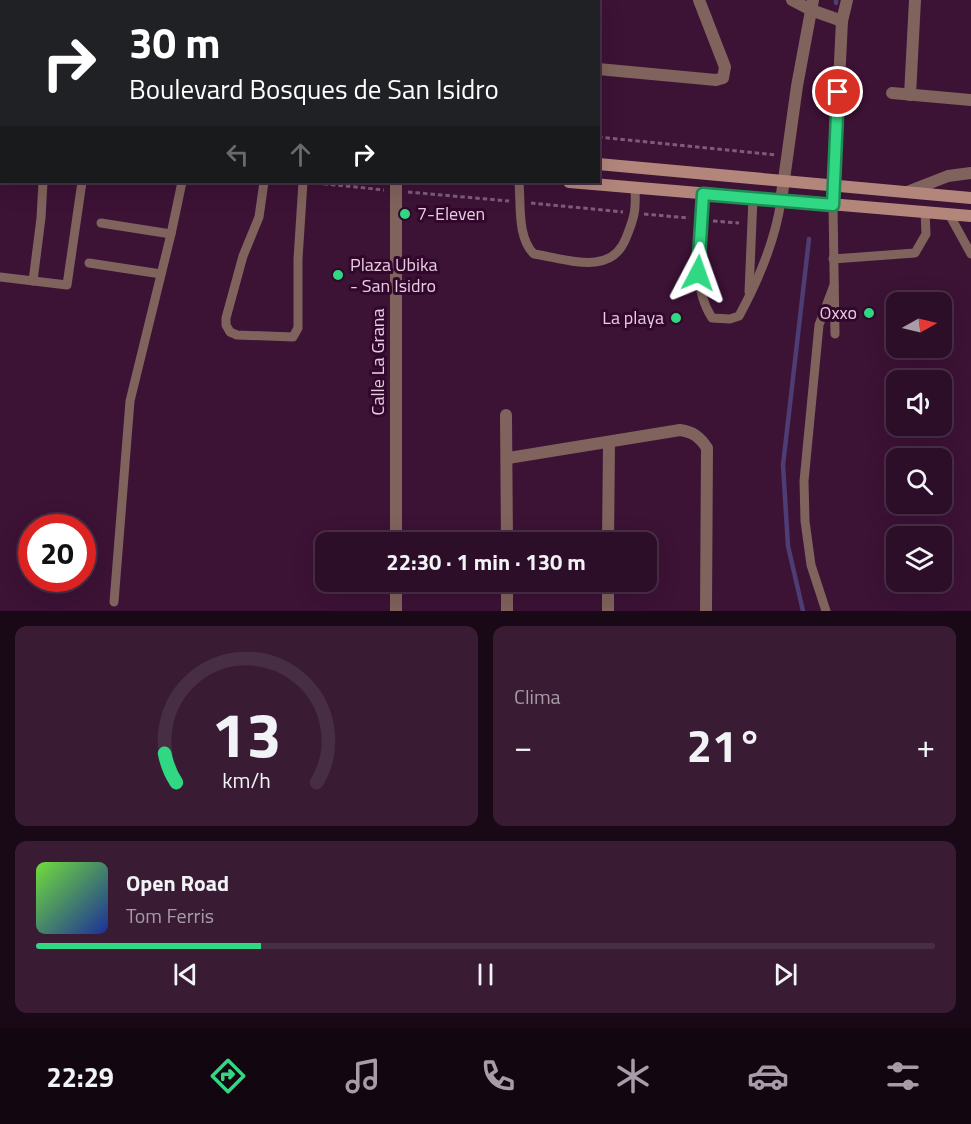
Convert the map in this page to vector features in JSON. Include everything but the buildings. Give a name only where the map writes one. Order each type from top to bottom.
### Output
[{"type":"main road","points":[[600,164],[971,198]]},
{"type":"main road","points":[[582,183],[971,216]]},
{"type":"street","points":[[600,69],[716,80],[723,78],[724,67],[699,0]]},
{"type":"street","points":[[792,0],[812,5],[842,21]]},
{"type":"street","points":[[833,205],[842,21],[847,0]]},
{"type":"street","points":[[910,95],[915,0]]},
{"type":"street","points":[[781,201],[782,181],[812,5]]},
{"type":"street","points":[[892,93],[971,100]]},
{"type":"street","points":[[907,192],[948,176],[971,173]]},
{"type":"street","name":"Calle La Grana","points":[[396,186],[396,532]]},
{"type":"street","points":[[506,415],[507,532]]},
{"type":"street","points":[[508,458],[680,430],[694,434],[707,448],[706,611]]},
{"type":"street","points":[[608,532],[609,442]]},
{"type":"street","points":[[396,592],[396,611]]},
{"type":"street","points":[[507,592],[507,611]]},
{"type":"street","points":[[608,592],[608,611]]},
{"type":"lane","points":[[33,281],[43,183]]},
{"type":"lane","points":[[0,277],[67,285],[82,183]]},
{"type":"lane","points":[[114,602],[130,401],[182,183]]},
{"type":"lane","points":[[264,183],[259,217],[243,256],[226,318],[226,326],[230,332],[237,335],[293,337],[296,334],[303,183]]},
{"type":"lane","points":[[519,183],[523,232],[528,249],[534,254],[584,262],[604,262],[616,256],[636,213],[634,187]]},
{"type":"lane","points":[[703,194],[698,273],[704,304],[712,318],[730,319],[739,316],[778,224],[781,201]]},
{"type":"lane","points":[[748,299],[753,198]]},
{"type":"lane","points":[[833,205],[835,334]]},
{"type":"lane","points":[[833,259],[915,253],[926,234],[925,211]]},
{"type":"lane","points":[[949,214],[971,254]]},
{"type":"lane","points":[[101,224],[171,234]]},
{"type":"lane","points":[[89,263],[161,274]]},
{"type":"lane","points":[[826,611],[811,565],[805,521],[804,481],[819,325],[834,285]]},
{"type":"path","points":[[600,137],[786,156]]},
{"type":"path","points":[[326,183],[396,186],[521,202],[753,224]]},
{"type":"waterway","points":[[803,611],[788,546],[783,465],[809,239]]},
{"type":"place","name":"7-Eleven","points":[[405,214]]},
{"type":"place","name":"Plaza Ubika - San Isidro","points":[[338,275]]},
{"type":"place","name":"Oxxo","points":[[869,313]]},
{"type":"place","name":"La playa","points":[[676,318]]},
{"type":"route","points":[[698,273],[703,194],[833,205],[838,92]]}]
